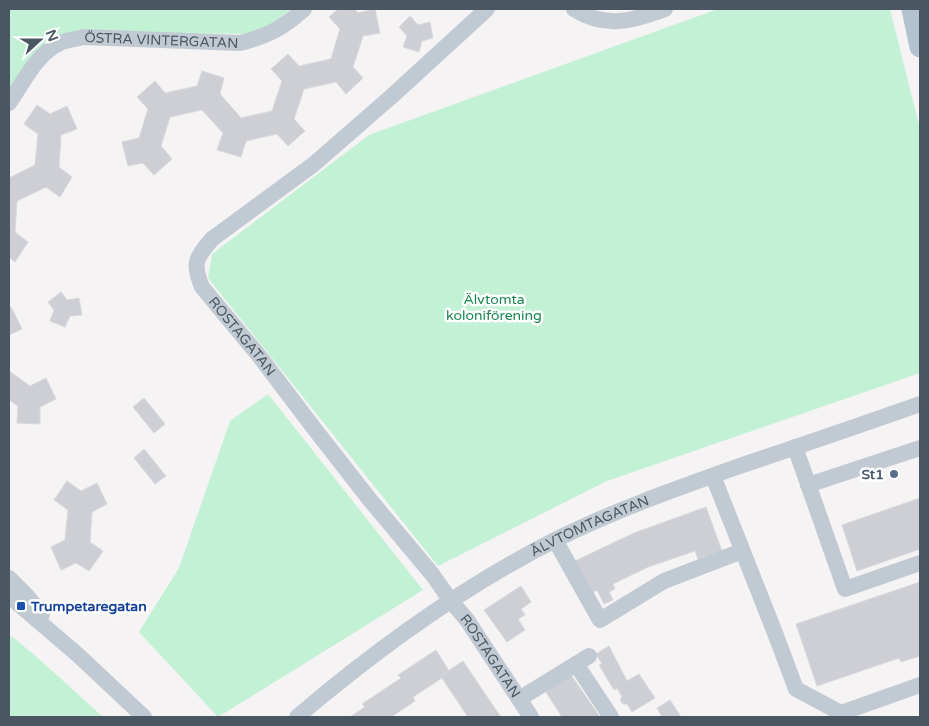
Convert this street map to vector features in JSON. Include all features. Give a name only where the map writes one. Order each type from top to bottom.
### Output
[{"type":"main road","points":[[912,9],[920,47]]},
{"type":"street","name":"ÖSTRA VINTERGATAN","points":[[9,103],[33,66],[47,52],[61,43],[84,37],[240,43],[259,38],[281,28],[304,9]]},
{"type":"street","name":"ROSTAGATAN","points":[[487,9],[314,164],[212,239],[201,252],[196,264],[197,274],[202,287],[260,357],[370,500],[432,574],[467,620],[531,717]]},
{"type":"street","points":[[574,9],[591,17],[607,21],[622,21],[665,9]]},
{"type":"street","name":"ÄLVTOMTAGATAN","points":[[298,717],[375,655],[451,601],[481,581],[555,540],[660,495],[920,404]]},
{"type":"street","points":[[795,447],[845,589],[920,563]]},
{"type":"street","points":[[808,485],[920,448]]},
{"type":"street","points":[[713,476],[796,689],[842,712],[920,685]]},
{"type":"street","points":[[555,540],[600,620],[664,581],[742,551]]},
{"type":"street","points":[[9,578],[78,655]]},
{"type":"street","points":[[9,596],[78,655],[144,717]]},
{"type":"street","points":[[519,699],[583,660],[611,717]]},
{"type":"green space","points":[[9,9],[290,9],[274,24],[255,34],[160,33],[82,29],[9,90]]},
{"type":"green space","name":"Älvtomta koloniförening","points":[[718,9],[890,9],[920,129],[920,373],[607,481],[438,566],[208,278],[212,254],[369,135]]},
{"type":"green space","points":[[268,394],[423,590],[218,717],[139,632],[179,568],[230,421]]},
{"type":"green space","points":[[9,634],[39,659],[103,717],[9,717]]},
{"type":"building","points":[[338,9],[354,9],[358,13],[375,9],[380,33],[363,36],[353,67],[363,78],[346,94],[336,82],[304,89],[294,119],[305,131],[288,146],[277,134],[246,141],[241,157],[217,150],[223,133],[202,110],[170,117],[161,146],[172,159],[154,175],[143,163],[128,166],[122,142],[139,138],[148,109],[137,97],[155,81],[165,93],[197,86],[202,71],[224,78],[220,94],[241,118],[272,111],[282,81],[271,69],[288,54],[299,66],[331,59],[340,29],[329,17]]},
{"type":"building","points":[[410,16],[418,25],[430,22],[433,38],[422,41],[419,52],[403,47],[407,36],[399,27]]},
{"type":"building","points":[[37,105],[50,114],[67,106],[77,129],[61,135],[59,167],[72,177],[60,197],[46,187],[17,201],[15,232],[28,242],[15,262],[9,257],[9,178],[35,165],[38,134],[24,124]]},
{"type":"building","points":[[61,292],[67,300],[79,298],[82,315],[70,316],[65,327],[50,321],[54,310],[48,302]]},
{"type":"building","points":[[11,307],[22,329],[9,335],[9,309]]},
{"type":"building","points":[[9,371],[30,386],[46,378],[56,399],[40,407],[40,424],[17,423],[18,406],[9,400]]},
{"type":"building","points":[[144,398],[165,424],[154,433],[133,407]]},
{"type":"building","points":[[144,449],[166,476],[155,484],[134,458]]},
{"type":"building","points":[[67,481],[81,491],[97,483],[107,504],[92,512],[90,542],[103,551],[89,571],[76,563],[61,570],[51,547],[65,540],[68,510],[54,500]]},
{"type":"building","points":[[920,498],[920,549],[857,571],[842,525]]},
{"type":"building","points":[[706,507],[722,551],[698,559],[695,551],[648,567],[613,584],[615,589],[609,592],[613,600],[604,604],[597,590],[590,594],[575,561],[634,533]]},
{"type":"building","points":[[920,582],[920,656],[901,662],[899,658],[817,686],[796,624]]},
{"type":"building","points":[[521,586],[531,602],[521,609],[525,615],[518,619],[525,630],[507,642],[484,610]]},
{"type":"building","points":[[609,646],[627,681],[639,674],[655,698],[632,712],[627,704],[623,704],[620,700],[622,697],[617,688],[614,690],[599,665],[602,664],[596,654]]},
{"type":"building","points":[[436,650],[449,671],[441,676],[442,678],[413,697],[415,701],[391,717],[350,717],[365,707],[362,704],[401,678],[398,675]]},
{"type":"building","points":[[463,661],[501,717],[468,717],[441,676]]},
{"type":"building","points":[[569,672],[600,717],[562,717],[544,689]]},
{"type":"building","points":[[670,700],[681,717],[662,717],[657,708]]},
{"type":"place","name":"St1","points":[[894,474]]},
{"type":"place","name":"Trumpetaregatan","points":[[21,606]]}]
